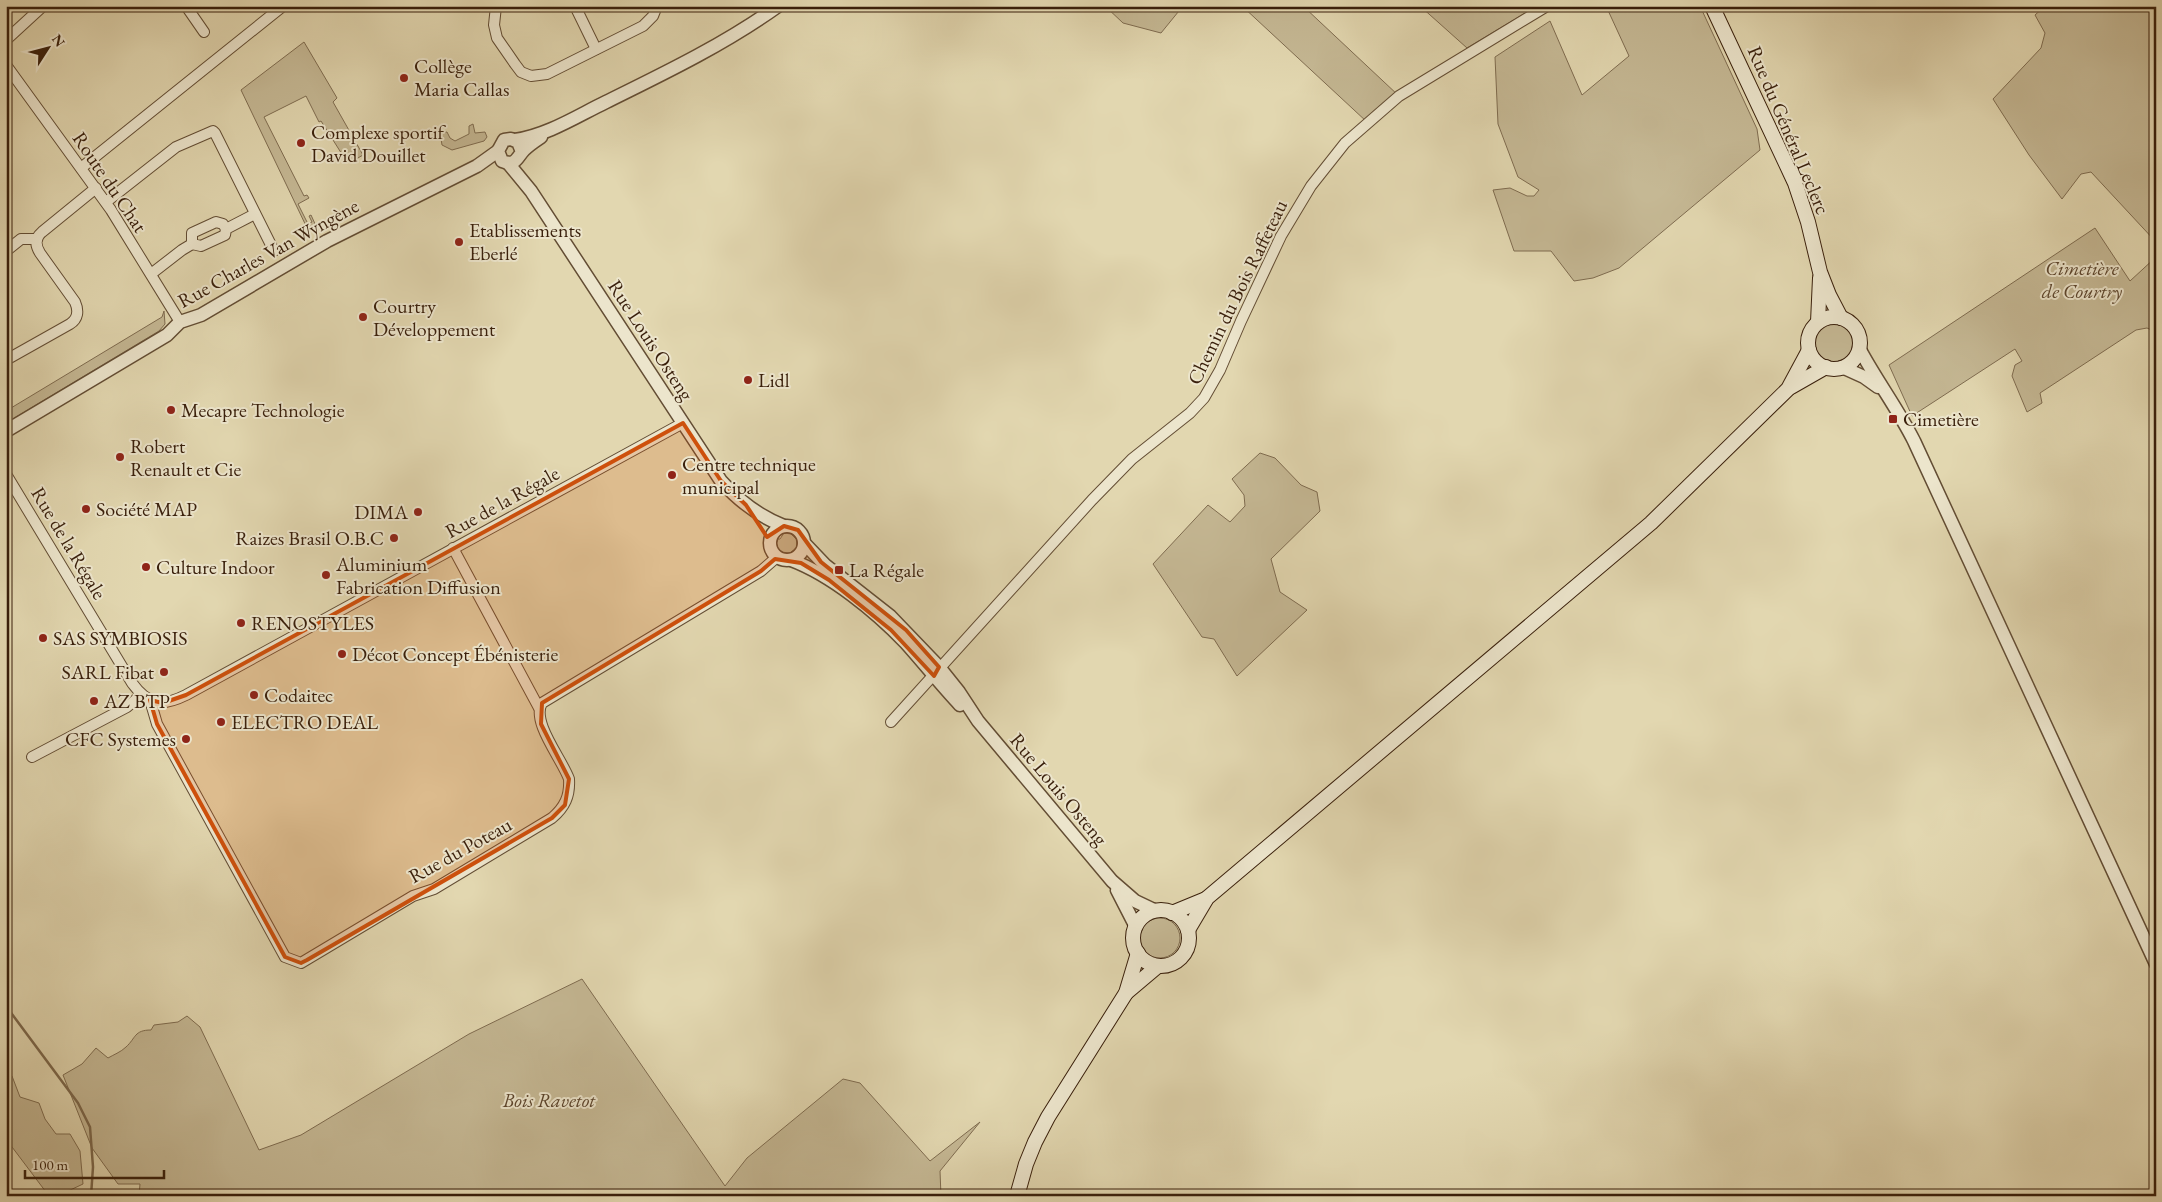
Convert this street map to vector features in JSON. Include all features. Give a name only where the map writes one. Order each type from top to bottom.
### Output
[{"type":"main road","name":"Rue du Général Leclerc","points":[[1712,6],[1794,183],[1808,222],[1820,272],[1829,295],[1842,318]]},
{"type":"main road","name":"Rue du Général Leclerc","points":[[1818,322],[1820,272]]},
{"type":"main road","points":[[1788,389],[1809,350],[1809,335],[1818,322],[1833,317],[1842,318],[1854,326],[1858,333],[1859,348],[1850,363],[1842,367],[1826,367],[1819,364],[1809,350]]},
{"type":"main road","points":[[1172,913],[1206,898],[1651,523],[1788,389],[1826,367]]},
{"type":"main road","points":[[1188,930],[1206,898]]},
{"type":"main road","points":[[1156,911],[1172,913],[1182,920],[1188,930],[1189,942],[1182,957],[1172,964],[1158,966],[1148,963],[1138,953],[1134,940],[1136,927],[1144,916],[1156,911]]},
{"type":"main road","points":[[1017,1196],[1026,1164],[1048,1117],[1126,993],[1138,953]]},
{"type":"main road","points":[[1126,993],[1158,966]]},
{"type":"street","points":[[6,40],[43,6]]},
{"type":"street","points":[[186,6],[204,32]]},
{"type":"street","points":[[81,168],[284,6]]},
{"type":"street","points":[[496,6],[494,24],[497,38],[521,72],[526,75],[541,76],[643,26],[653,16],[657,6]]},
{"type":"street","points":[[575,6],[596,49]]},
{"type":"street","points":[[551,129],[521,154],[515,162],[503,158],[504,140],[527,138],[551,129],[682,65],[726,40],[778,6]]},
{"type":"street","name":"Chemin du Bois Raffeteau","points":[[891,722],[1108,483],[1144,450],[1190,413],[1204,398],[1218,376],[1241,321],[1281,236],[1311,186],[1345,143],[1399,96],[1442,68],[1547,6]]},
{"type":"street","name":"Route du Chat","points":[[6,65],[106,202],[180,322]]},
{"type":"street","points":[[106,202],[172,150],[210,131],[215,133],[274,250]]},
{"type":"street","points":[[515,140],[520,145],[521,154]]},
{"type":"street","name":"Rue Louis Osteng","points":[[521,154],[531,192]]},
{"type":"street","name":"Rue Louis Osteng","points":[[503,158],[531,192],[721,481],[746,505],[767,519],[784,526]]},
{"type":"street","name":"Rue Charles Van Wyngène","points":[[6,432],[167,335],[180,322],[201,314],[327,242],[477,166],[503,158]]},
{"type":"street","points":[[6,360],[74,322],[77,314],[76,302],[36,245],[37,239],[42,232],[96,188]]},
{"type":"street","points":[[226,229],[255,214]]},
{"type":"street","points":[[150,274],[192,244],[201,246],[225,235],[226,229],[223,224],[216,222],[192,234],[192,244]]},
{"type":"street","points":[[6,251],[21,239],[37,239]]},
{"type":"street","points":[[1859,348],[1911,436],[2156,964]]},
{"type":"street","points":[[1842,367],[1864,377],[1884,391]]},
{"type":"street","name":"Rue de la Régale","points":[[6,474],[140,695],[163,703],[174,701],[683,423]]},
{"type":"street","name":"Rue Louis Osteng","points":[[746,505],[770,541]]},
{"type":"street","points":[[784,526],[798,530],[802,534],[804,543],[801,553],[791,560],[782,560],[777,557],[770,547],[774,531],[784,526]]},
{"type":"street","name":"Rue Louis Osteng","points":[[804,543],[825,565],[890,616],[1112,881],[1135,901],[1156,911]]},
{"type":"street","points":[[453,548],[539,708],[548,698],[761,571],[777,557]]},
{"type":"street","name":"Rue Louis Osteng","points":[[791,560],[819,573],[867,608],[936,671]]},
{"type":"street","points":[[32,757],[127,707],[140,695]]},
{"type":"street","name":"Rue du Poteau","points":[[150,700],[157,724],[285,957],[301,963],[413,896],[434,889],[559,812],[568,797],[569,779],[538,717],[539,708]]},
{"type":"street","name":"Rue Louis Osteng","points":[[1112,881],[1136,927]]},
{"type":"highlighted area","points":[[683,423],[721,481],[746,505],[767,537],[784,526],[798,530],[821,562],[906,630],[939,667],[934,676],[891,630],[829,580],[801,563],[775,559],[761,571],[542,703],[541,724],[569,779],[565,805],[552,818],[307,960],[301,963],[285,957],[157,724],[150,700],[163,703],[186,695]]},
{"type":"green space","points":[[1105,6],[1183,6],[1161,33],[1123,23]]},
{"type":"green space","points":[[1242,6],[1303,6],[1399,96],[1367,122]]},
{"type":"green space","points":[[1420,6],[1537,6],[1467,48]]},
{"type":"green space","points":[[1606,6],[1700,6],[1757,129],[1760,150],[1619,268],[1593,278],[1574,281],[1551,251],[1514,251],[1493,190],[1510,188],[1527,196],[1534,196],[1539,190],[1518,177],[1498,124],[1495,57],[1550,21],[1582,95],[1629,56]]},
{"type":"green space","points":[[2045,6],[2156,6],[2156,242],[2091,172],[2081,174],[2062,199],[2029,155],[1993,99],[2041,48],[2045,33],[2035,15]]},
{"type":"green space","points":[[304,42],[337,98],[333,102],[363,155],[351,162],[345,159],[321,121],[319,122],[306,96],[264,117],[304,196],[307,195],[309,198],[298,204],[308,224],[312,222],[309,216],[311,215],[316,226],[308,230],[241,90]]},
{"type":"green space","points":[[473,124],[475,133],[485,132],[487,137],[484,141],[452,150],[442,145],[440,133],[447,132],[450,138],[455,141],[469,134],[469,126]]},
{"type":"green space","name":"Cimetière de Courtry","points":[[2095,228],[2130,281],[2156,257],[2156,332],[2147,328],[2136,330],[2040,393],[2042,403],[2027,412],[2012,376],[2015,365],[2022,361],[2015,349],[1912,416],[1889,365]]},
{"type":"green space","points":[[164,311],[165,324],[159,331],[6,423],[6,411],[162,317]]},
{"type":"green space","points":[[1834,324],[1848,329],[1853,343],[1848,357],[1834,362],[1820,357],[1815,343],[1820,329]]},
{"type":"green space","points":[[1260,453],[1275,458],[1301,485],[1317,492],[1320,511],[1271,559],[1280,592],[1307,610],[1237,676],[1214,639],[1202,637],[1153,564],[1208,505],[1230,522],[1245,506],[1244,495],[1232,479]]},
{"type":"green space","points":[[784,533],[791,534],[797,540],[797,547],[790,553],[781,552],[776,545],[777,539],[780,539]]},
{"type":"green space","points":[[1156,918],[1164,918],[1171,921],[1177,927],[1180,938],[1177,949],[1171,955],[1164,958],[1156,958],[1149,955],[1143,949],[1140,942],[1140,934],[1143,927],[1149,921]]},
{"type":"green space","name":"Bois Ravetot","points":[[582,979],[725,1186],[747,1158],[843,1079],[860,1083],[930,1161],[980,1122],[940,1171],[941,1196],[139,1196],[140,1184],[118,1184],[92,1148],[63,1075],[82,1064],[96,1048],[108,1058],[124,1049],[141,1031],[151,1030],[154,1025],[178,1022],[187,1016],[200,1027],[259,1150],[301,1135],[469,1034]]},
{"type":"green space","points":[[6,1073],[12,1076],[20,1097],[39,1103],[45,1119],[56,1134],[70,1134],[80,1151],[83,1184],[66,1192],[65,1196],[49,1196],[6,1139]]},
{"type":"waterway","points":[[6,1006],[78,1103],[90,1127],[93,1167],[91,1196]]},
{"type":"place","name":"Collège Maria Callas","points":[[404,78]]},
{"type":"place","name":"Complexe sportif David Douillet","points":[[301,143]]},
{"type":"place","name":"Etablissements Eberlé","points":[[459,242]]},
{"type":"place","name":"Courtry Développement","points":[[363,317]]},
{"type":"place","name":"Lidl","points":[[748,380]]},
{"type":"place","name":"Mecapre Technologie","points":[[171,410]]},
{"type":"place","name":"Cimetière","points":[[1893,419]]},
{"type":"place","name":"Robert Renault et Cie","points":[[120,457]]},
{"type":"place","name":"Centre technique municipal","points":[[672,475]]},
{"type":"place","name":"Société MAP","points":[[86,509]]},
{"type":"place","name":"DIMA","points":[[418,512]]},
{"type":"place","name":"Raizes Brasil O.B.C","points":[[394,538]]},
{"type":"place","name":"Culture Indoor","points":[[146,567]]},
{"type":"place","name":"La Régale","points":[[839,570]]},
{"type":"place","name":"Aluminium Fabrication Diffusion","points":[[326,575]]},
{"type":"place","name":"RENOSTYLES","points":[[241,623]]},
{"type":"place","name":"SAS SYMBIOSIS","points":[[43,638]]},
{"type":"place","name":"Décot Concept Ébénisterie","points":[[342,654]]},
{"type":"place","name":"SARL Fibat","points":[[164,672]]},
{"type":"place","name":"Codaitec","points":[[254,695]]},
{"type":"place","name":"AZ BTP","points":[[94,701]]},
{"type":"place","name":"ELECTRO DEAL","points":[[221,722]]},
{"type":"place","name":"CFC Systemes","points":[[186,739]]}]
